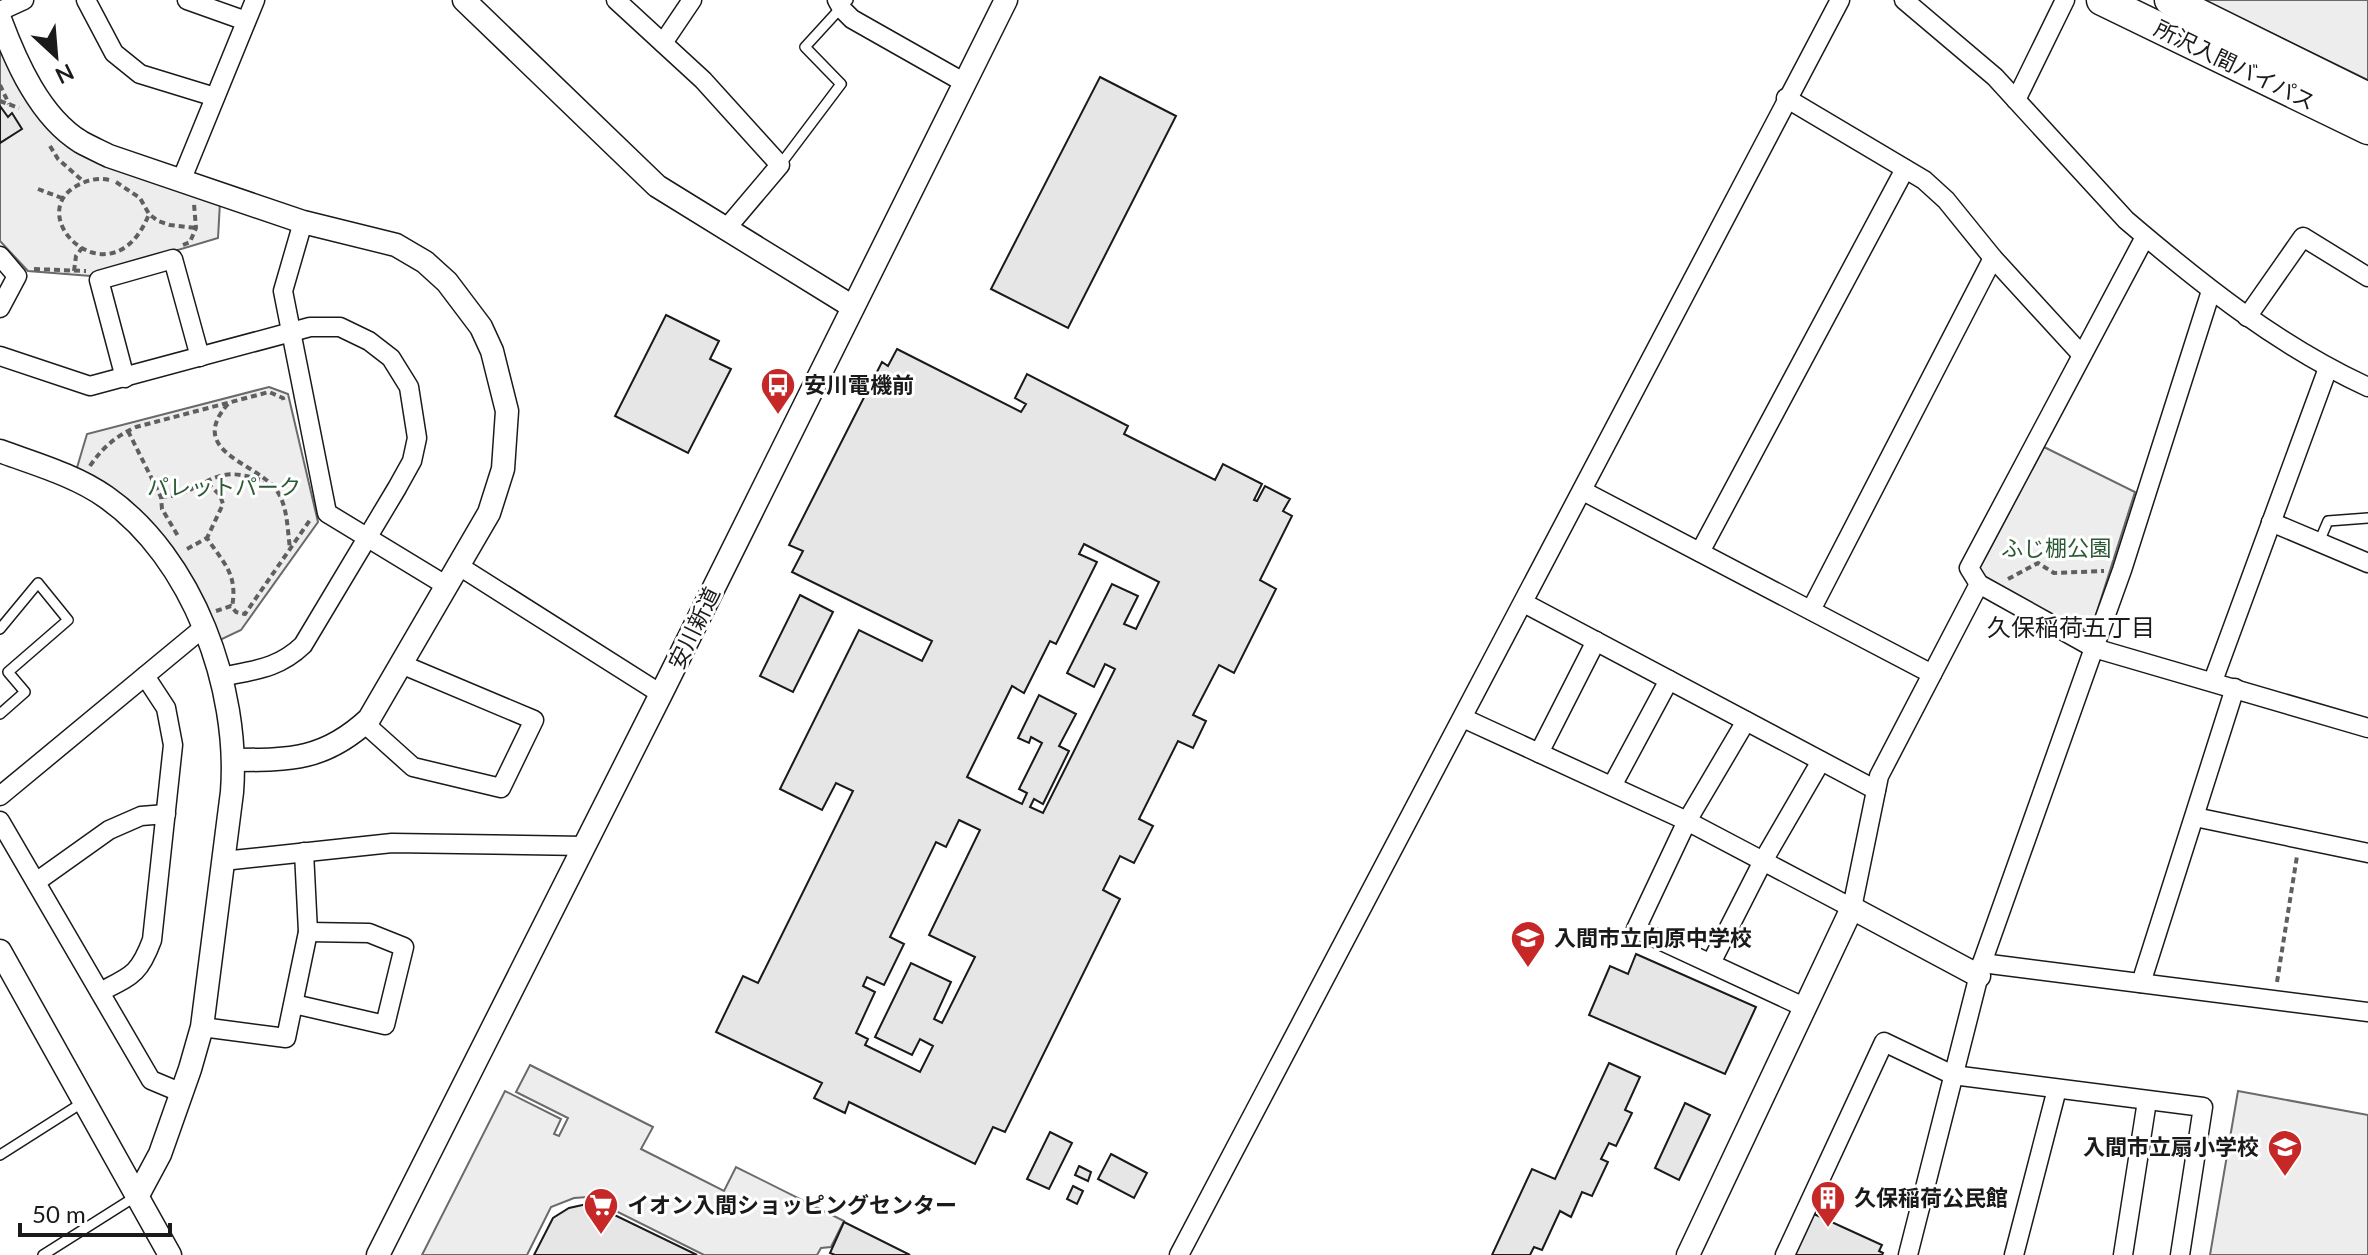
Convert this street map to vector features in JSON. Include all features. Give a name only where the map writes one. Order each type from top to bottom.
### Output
[{"type":"highway","name":"所沢入間バイパス","points":[[2102,0],[2368,129]]},
{"type":"highway","name":"所沢入間バイパス","points":[[2170,0],[2368,98]]},
{"type":"street","points":[[0,11],[24,0]]},
{"type":"street","points":[[86,0],[114,53],[140,74],[215,97]]},
{"type":"street","points":[[187,0],[246,21]]},
{"type":"street","points":[[184,182],[255,0]]},
{"type":"street","points":[[464,0],[657,186],[853,307]]},
{"type":"street","points":[[616,0],[703,80],[780,165],[725,230]]},
{"type":"street","points":[[663,43],[692,0]]},
{"type":"street","name":"安川新道","points":[[378,1255],[1006,0]]},
{"type":"street","points":[[1179,1255],[1840,0]]},
{"type":"street","points":[[1904,0],[1995,77],[2145,237],[2247,317],[2328,368],[2368,387]]},
{"type":"street","points":[[2016,100],[2065,0]]},
{"type":"street","points":[[842,3],[867,27],[965,83]]},
{"type":"street","points":[[0,19],[36,95],[56,120],[116,170],[184,182],[303,222],[396,245],[425,262],[447,282],[481,327],[501,382],[507,411],[506,440],[503,469],[489,513],[364,723],[352,735],[307,757],[234,760]]},
{"type":"street","points":[[1786,98],[1924,180],[1946,200],[1993,258],[2081,354]]},
{"type":"street","points":[[1700,552],[1905,169]]},
{"type":"street","points":[[303,222],[283,291],[327,513],[447,586]]},
{"type":"street","points":[[2145,237],[1969,568],[1982,586],[2094,648],[2368,728]]},
{"type":"street","points":[[2247,317],[2303,237],[2368,277]]},
{"type":"street","points":[[0,256],[17,276],[0,308]]},
{"type":"street","points":[[1811,610],[1993,258]]},
{"type":"street","points":[[125,378],[99,280],[173,259],[200,357]]},
{"type":"street","points":[[1908,1255],[1980,969],[2122,570],[2211,291]]},
{"type":"street","points":[[0,356],[90,386],[291,331],[310,327],[340,327],[369,341],[391,358],[409,387],[417,438],[412,461],[303,645],[276,666],[221,677]]},
{"type":"street","points":[[2213,681],[2328,368]]},
{"type":"street","points":[[0,451],[82,482],[133,520],[170,564],[201,622],[214,652],[230,711],[234,760],[202,1027],[160,1154],[138,1195]]},
{"type":"street","points":[[1583,491],[1932,674]]},
{"type":"street","points":[[2271,522],[2368,563]]},
{"type":"street","points":[[459,566],[661,694]]},
{"type":"street","points":[[1688,1255],[1852,908],[1879,776],[1982,586]]},
{"type":"street","points":[[1524,603],[1876,790]]},
{"type":"street","points":[[0,796],[145,676],[201,622]]},
{"type":"street","points":[[1539,753],[1596,641]]},
{"type":"street","points":[[364,723],[413,767],[501,788],[534,720],[401,664]]},
{"type":"street","points":[[100,992],[129,977],[143,965],[152,940],[173,745],[166,708],[145,676]]},
{"type":"street","points":[[1612,786],[1669,680]]},
{"type":"street","points":[[2141,983],[2235,688]]},
{"type":"street","points":[[1463,718],[1687,821],[1852,908],[1980,969],[2141,983],[2368,1012]]},
{"type":"street","points":[[1746,721],[1687,821],[1636,929],[1806,1008]]},
{"type":"street","points":[[1711,963],[1763,861],[1821,761]]},
{"type":"street","points":[[36,882],[109,830],[141,816],[166,814]]},
{"type":"street","points":[[2195,817],[2368,853]]},
{"type":"street","points":[[0,821],[151,1080],[182,1093]]},
{"type":"street","points":[[223,861],[392,843],[584,846]]},
{"type":"street","points":[[202,1027],[286,1038],[308,932],[304,852]]},
{"type":"street","points":[[294,1004],[385,1025],[404,947],[369,933],[308,932]]},
{"type":"street","points":[[2,957],[170,1255]]},
{"type":"street","points":[[1785,1255],[1884,1042],[1953,1075],[2203,1107],[2180,1255]]},
{"type":"street","points":[[2014,1255],[2057,1089]]},
{"type":"street","points":[[2123,1255],[2147,1101]]},
{"type":"lane","points":[[780,165],[841,84],[805,47],[842,3]]},
{"type":"lane","points":[[2319,542],[2328,521],[2368,518]]},
{"type":"lane","points":[[0,629],[38,583],[68,620],[8,672],[25,692],[0,714]]},
{"type":"lane","points":[[0,1155],[85,1101]]},
{"type":"lane","points":[[43,1255],[138,1195]]},
{"type":"path","points":[[0,85],[9,104]]},
{"type":"path","points":[[149,214],[137,238],[119,251],[101,255],[82,248],[72,239],[58,218],[58,207],[62,198],[84,182],[104,178],[116,170],[140,198],[149,214],[170,225],[196,228]]},
{"type":"path","points":[[181,246],[190,242],[196,228],[194,205],[184,182]]},
{"type":"path","points":[[38,189],[62,198]]},
{"type":"path","points":[[74,271],[76,256],[82,248]]},
{"type":"path","points":[[31,269],[74,271],[99,268]]},
{"type":"path","points":[[82,482],[102,450],[128,431],[269,392],[283,398],[287,413]]},
{"type":"path","points":[[229,402],[217,421],[215,431],[221,446],[229,458],[255,471],[275,488],[286,511],[290,550]]},
{"type":"path","points":[[128,431],[161,497],[162,509],[178,537]]},
{"type":"path","points":[[161,497],[179,495],[217,476],[237,473],[267,481]]},
{"type":"path","points":[[170,564],[187,549],[207,538],[223,504],[220,495],[206,482]]},
{"type":"path","points":[[207,538],[234,579],[232,607],[236,612],[245,614],[310,522],[307,506]]},
{"type":"path","points":[[1982,586],[2026,571],[2038,563],[2054,573],[2122,570]]},
{"type":"path","points":[[201,622],[232,607]]},
{"type":"path","points":[[2274,1000],[2300,839]]},
{"type":"shaded area","points":[[2203,0],[2368,0],[2368,80]]},
{"type":"shaded area","points":[[0,39],[42,118],[220,202],[218,238],[91,276],[28,271],[0,241]]},
{"type":"shaded area","name":"パレットパーク","points":[[269,387],[288,394],[318,522],[241,630],[220,640],[203,611],[76,471],[87,434]]},
{"type":"shaded area","name":"ふじ棚公園","points":[[2044,447],[2135,492],[2093,624],[2082,630],[1985,579],[1979,569]]},
{"type":"shaded area","points":[[530,1065],[653,1127],[641,1149],[724,1191],[736,1167],[844,1221],[831,1247],[821,1248],[817,1255],[704,1255],[588,1197],[574,1198],[551,1207],[527,1255],[422,1255],[505,1091],[561,1119],[554,1134],[559,1136],[568,1118],[516,1092]]},
{"type":"shaded area","name":"入間市立扇小学校","points":[[2238,1091],[2368,1115],[2368,1255],[2210,1255]]},
{"type":"building","points":[[1100,77],[1176,116],[1068,328],[991,289]]},
{"type":"building","points":[[0,106],[8,117],[12,113],[22,129],[0,143]]},
{"type":"building","points":[[666,315],[719,341],[710,359],[731,369],[688,453],[615,416]]},
{"type":"building","points":[[897,349],[1021,412],[1026,404],[1015,398],[1027,374],[1128,426],[1124,434],[1215,480],[1223,464],[1262,484],[1254,500],[1257,501],[1265,486],[1290,499],[1283,511],[1292,516],[1260,580],[1276,589],[1234,673],[1219,665],[1193,715],[1206,721],[1193,748],[1178,741],[1139,819],[1153,826],[1134,863],[1120,856],[1103,890],[1120,899],[1005,1132],[993,1127],[975,1164],[849,1102],[845,1113],[814,1098],[822,1083],[716,1032],[743,976],[758,983],[853,791],[836,783],[822,810],[780,789],[859,630],[922,661],[932,641],[792,572],[803,551],[789,545],[882,362],[888,366]],"holes":[[[1084,544],[1159,582],[1136,629],[1124,624],[1138,596],[1112,584],[1067,673],[1094,687],[1105,664],[1115,669],[1043,813],[1030,807],[1034,799],[1043,804],[1069,751],[1059,746],[1076,714],[1039,695],[1018,738],[1029,743],[1031,737],[1042,743],[1019,789],[1027,793],[1022,804],[967,777],[1012,686],[1024,693],[1050,641],[1056,644],[1097,562],[1079,554]],[[959,820],[980,830],[929,935],[975,957],[942,1023],[934,1019],[951,982],[911,963],[875,1037],[912,1055],[920,1039],[933,1046],[920,1072],[865,1045],[868,1039],[856,1033],[875,992],[863,986],[867,977],[884,985],[904,944],[890,937],[936,842],[946,847]]]},
{"type":"building","points":[[800,595],[833,612],[793,692],[760,676]]},
{"type":"building","points":[[1636,954],[1756,1007],[1725,1074],[1589,1015],[1610,966],[1628,974]]},
{"type":"building","points":[[1609,1063],[1640,1077],[1625,1110],[1632,1113],[1616,1146],[1609,1143],[1601,1159],[1608,1162],[1592,1196],[1582,1192],[1571,1217],[1560,1211],[1542,1250],[1534,1247],[1530,1255],[1492,1255],[1532,1169],[1555,1179]]},
{"type":"building","points":[[1685,1103],[1710,1115],[1679,1180],[1655,1168]]},
{"type":"building","points":[[1050,1132],[1072,1143],[1049,1189],[1027,1179]]},
{"type":"building","points":[[1111,1154],[1147,1173],[1134,1198],[1098,1179]]},
{"type":"building","points":[[1079,1166],[1091,1172],[1088,1181],[1075,1175]]},
{"type":"building","points":[[1073,1186],[1083,1191],[1077,1204],[1067,1199]]},
{"type":"building","name":"イオン入間ショッピングセンター","points":[[587,1204],[697,1255],[534,1255],[553,1218],[569,1208]]},
{"type":"building","name":"久保稲荷公民館","points":[[1814,1214],[1882,1245],[1879,1251],[1882,1255],[1795,1255]]},
{"type":"building","name":"イオン入間ショッピングセンター","points":[[844,1222],[910,1255],[830,1253]]},
{"type":"place","name":"安川電機前","points":[[778,416]]},
{"type":"place","name":"入間市立向原中学校","points":[[1528,969]]},
{"type":"place","name":"入間市立扇小学校","points":[[2285,1178]]},
{"type":"place","name":"久保稲荷公民館","points":[[1828,1229]]},
{"type":"place","name":"イオン入間ショッピングセンター","points":[[601,1236]]},
{"type":"district","name":"久保稲荷五丁目","points":[[2071,628]]}]
